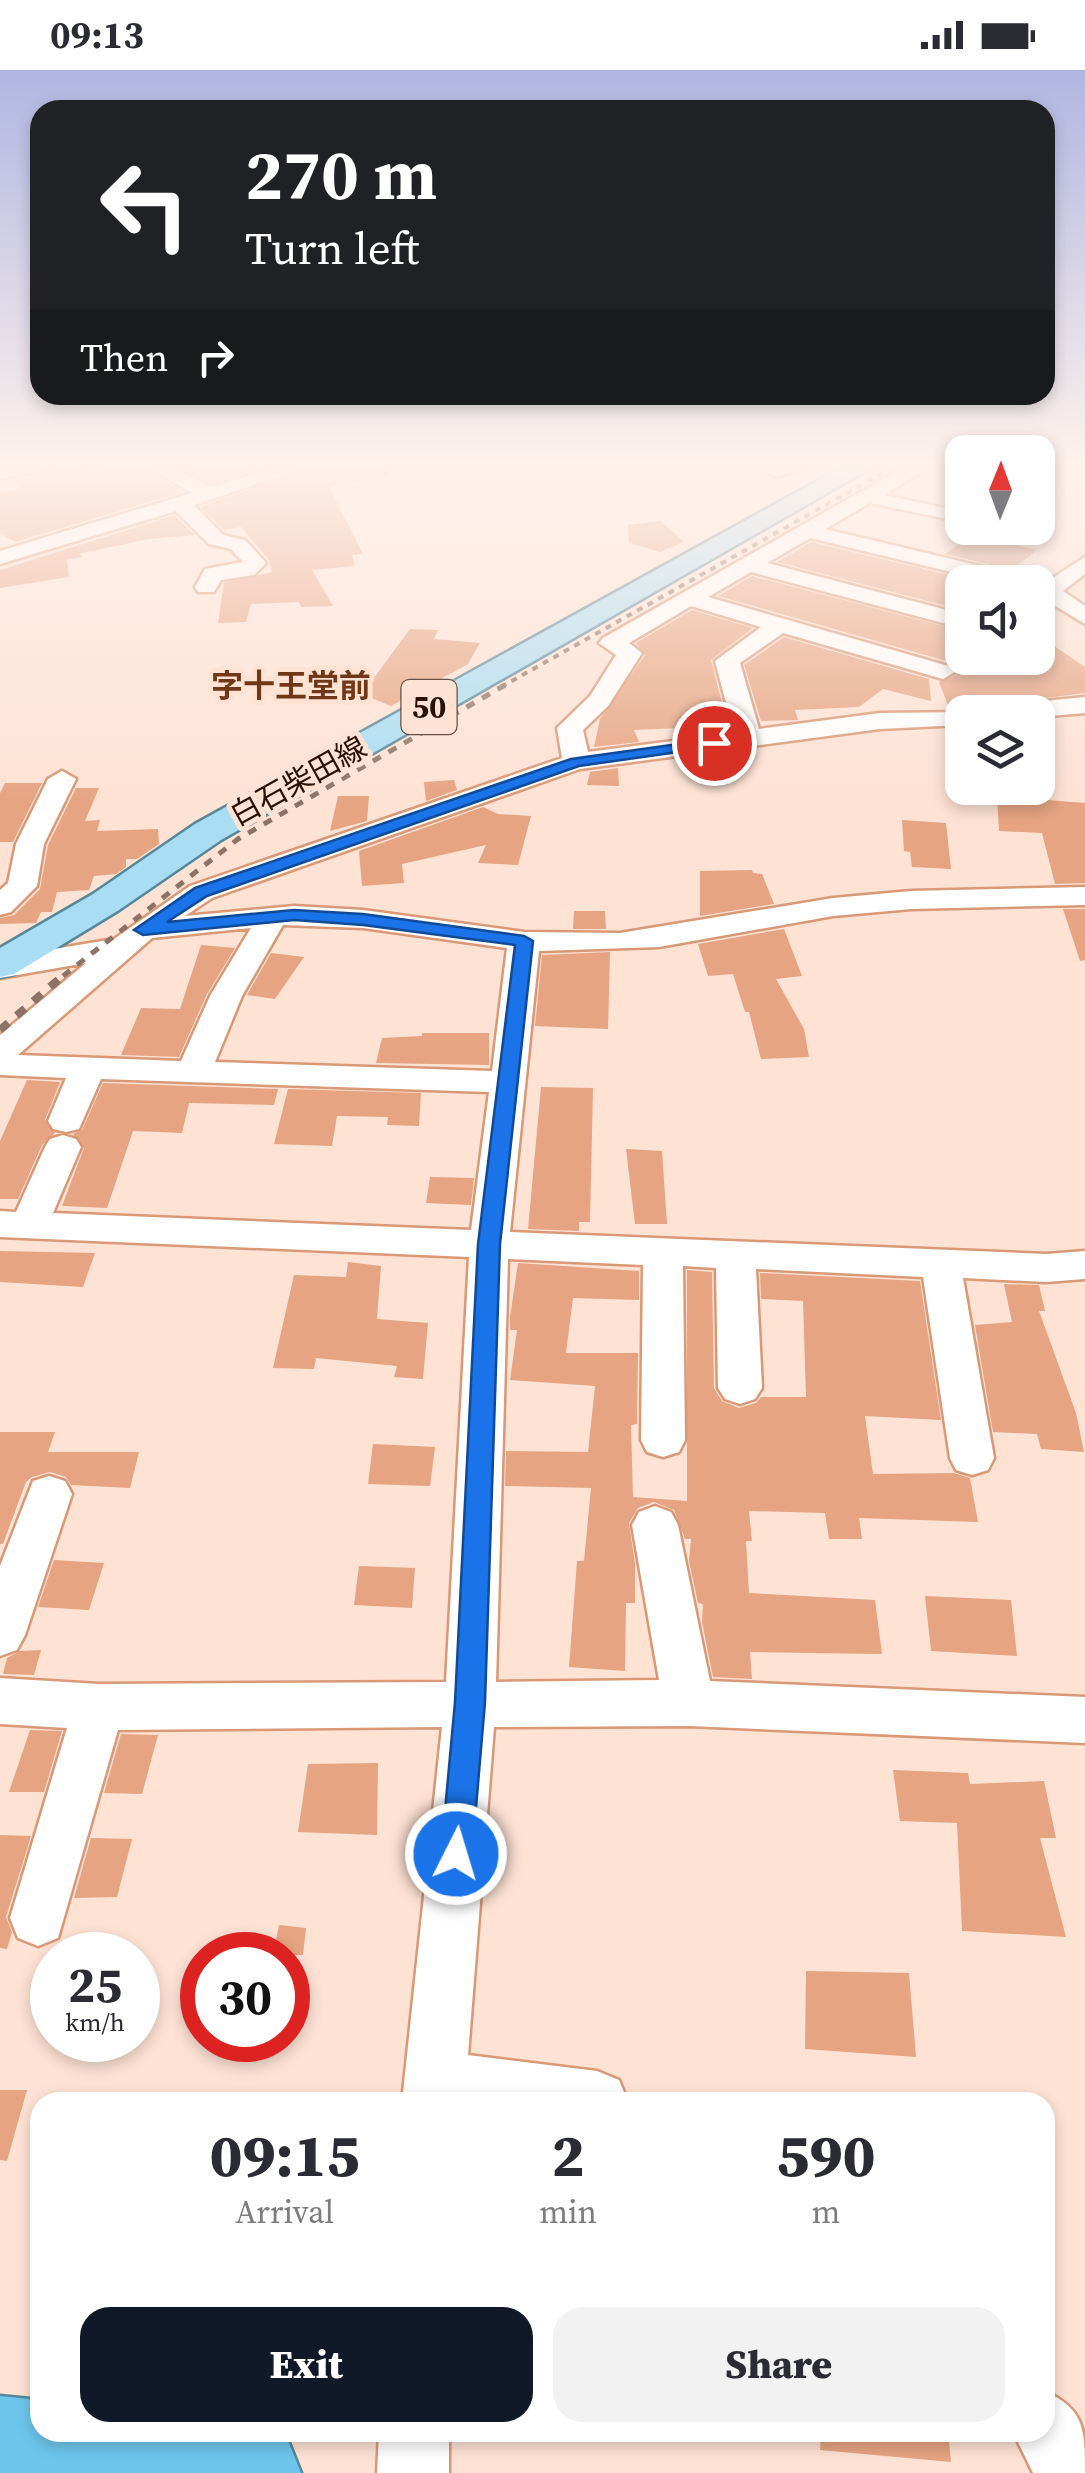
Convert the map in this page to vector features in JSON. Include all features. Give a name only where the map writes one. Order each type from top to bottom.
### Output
[{"type":"highway","points":[[0,2444],[252,2473]]},
{"type":"main road","name":"白石柴田線","points":[[0,967],[106,902],[208,832],[665,576]]},
{"type":"street","points":[[206,587],[212,576]]},
{"type":"street","points":[[576,762],[570,728],[599,701],[630,653],[611,643],[730,576]]},
{"type":"street","points":[[792,576],[945,617]]},
{"type":"street","points":[[690,599],[780,625],[945,663]]},
{"type":"street","points":[[1055,601],[1085,618]]},
{"type":"street","points":[[749,738],[727,661],[780,625]]},
{"type":"street","points":[[880,721],[945,671]]},
{"type":"street","points":[[1054,686],[1081,706]]},
{"type":"street","points":[[1055,708],[1081,706]]},
{"type":"street","points":[[0,1053],[135,938],[201,892],[576,762],[880,721],[945,717]]},
{"type":"street","points":[[0,906],[22,886],[30,844],[62,779]]},
{"type":"street","points":[[0,967],[135,938],[270,917],[363,919],[524,941],[659,938],[833,908],[910,900],[1085,896]]},
{"type":"street","points":[[194,1072],[226,996],[265,935],[270,917]]},
{"type":"street","points":[[434,2092],[470,1702],[489,1244],[524,941]]},
{"type":"street","points":[[0,1065],[507,1082]]},
{"type":"street","points":[[88,1068],[64,1134],[14,1225],[1046,1268],[1085,1265]]},
{"type":"street","points":[[662,1440],[663,1251]]},
{"type":"street","points":[[734,1254],[740,1388]]},
{"type":"street","points":[[941,1264],[972,1458]]},
{"type":"street","points":[[0,1635],[50,1494]]},
{"type":"street","points":[[656,1525],[689,1703]]},
{"type":"street","points":[[0,1701],[99,1707],[689,1703],[1085,1720]]},
{"type":"street","points":[[38,1918],[99,1707]]},
{"type":"street","points":[[413,2473],[414,2442]]},
{"type":"street","points":[[1054,2442],[1072,2473]]},
{"type":"building","points":[[0,576],[69,576],[69,577],[0,588]]},
{"type":"building","points":[[254,576],[316,576],[333,606],[301,607],[299,602],[251,604],[246,622],[218,623],[224,583]]},
{"type":"building","points":[[753,576],[945,627],[945,661],[718,596]]},
{"type":"building","points":[[831,576],[945,576],[945,606]]},
{"type":"building","points":[[692,610],[753,628],[711,660],[728,726],[634,730],[639,742],[594,747],[600,719],[645,655],[636,643]]},
{"type":"building","points":[[410,629],[438,630],[434,639],[480,643],[468,664],[391,706],[362,694]]},
{"type":"building","points":[[784,637],[929,679],[931,701],[883,689],[859,707],[795,710],[798,720],[761,721],[744,665]]},
{"type":"building","points":[[1055,647],[1085,667],[1085,693],[1055,697],[945,698],[939,682],[957,675],[1055,675]]},
{"type":"building","points":[[618,768],[619,786],[587,785],[590,772]]},
{"type":"building","points":[[454,780],[457,790],[426,801],[424,782]]},
{"type":"building","points":[[5,783],[42,783],[13,842],[0,842],[0,793]]},
{"type":"building","points":[[76,788],[99,788],[85,821],[100,820],[97,831],[158,829],[159,844],[137,859],[126,859],[126,867],[116,874],[94,876],[89,890],[57,892],[52,912],[41,912],[36,923],[0,924],[0,918],[14,915],[40,889],[48,845]]},
{"type":"building","points":[[338,796],[369,796],[367,821],[330,831]]},
{"type":"building","points":[[1055,801],[1085,803],[1085,883],[1055,884],[1042,833],[999,831],[998,805],[1055,805]]},
{"type":"building","points":[[483,807],[498,814],[531,816],[518,865],[478,863],[486,845],[402,864],[404,883],[362,886],[359,851]]},
{"type":"building","points":[[902,820],[946,823],[951,869],[912,867],[910,852],[904,851]]},
{"type":"building","points":[[752,870],[762,874],[774,904],[700,916],[700,871]]},
{"type":"building","points":[[1063,909],[1085,909],[1085,960],[1080,961]]},
{"type":"building","points":[[574,911],[605,911],[606,929],[573,929]]},
{"type":"building","points":[[784,929],[802,976],[776,979],[804,1029],[809,1057],[761,1059],[749,1012],[745,1012],[733,974],[708,976],[698,944]]},
{"type":"building","points":[[201,945],[235,948],[207,994],[179,1057],[121,1055],[141,1008],[180,1009]]},
{"type":"building","points":[[610,952],[608,1029],[535,1026],[542,955]]},
{"type":"building","points":[[271,953],[304,957],[275,999],[247,995]]},
{"type":"building","points":[[422,1033],[489,1033],[489,1065],[376,1063],[382,1038]]},
{"type":"building","points":[[27,1080],[60,1082],[45,1120],[55,1133],[42,1145],[18,1199],[0,1199],[0,1141]]},
{"type":"building","points":[[103,1083],[278,1089],[274,1105],[189,1103],[182,1133],[133,1131],[107,1208],[62,1206],[84,1148],[73,1134],[82,1130]]},
{"type":"building","points":[[541,1087],[593,1088],[590,1222],[579,1222],[579,1231],[528,1229]]},
{"type":"building","points":[[288,1089],[421,1093],[419,1126],[387,1125],[388,1117],[337,1116],[332,1146],[274,1144]]},
{"type":"building","points":[[626,1149],[662,1151],[667,1224],[635,1224]]},
{"type":"building","points":[[430,1177],[474,1178],[471,1205],[426,1203]]},
{"type":"building","points":[[0,1251],[95,1253],[83,1287],[0,1282]]},
{"type":"building","points":[[348,1262],[381,1266],[377,1319],[428,1323],[423,1379],[394,1377],[397,1366],[316,1358],[314,1369],[273,1368],[294,1275],[346,1277]]},
{"type":"building","points":[[518,1263],[639,1271],[639,1300],[573,1298],[566,1353],[638,1353],[637,1424],[631,1425],[633,1497],[687,1501],[687,1270],[712,1272],[714,1388],[722,1401],[739,1408],[756,1403],[761,1397],[806,1397],[803,1301],[761,1299],[760,1273],[920,1281],[941,1420],[865,1416],[873,1474],[954,1473],[970,1478],[978,1522],[859,1518],[862,1539],[829,1539],[825,1513],[749,1511],[749,1593],[875,1600],[882,1654],[750,1652],[752,1679],[713,1677],[702,1622],[703,1604],[698,1603],[689,1561],[691,1539],[685,1539],[674,1510],[654,1502],[638,1508],[629,1523],[635,1603],[626,1603],[625,1671],[569,1667],[577,1561],[584,1561],[591,1488],[505,1486],[506,1451],[588,1452],[595,1386],[510,1380],[517,1330],[510,1330],[510,1317]]},
{"type":"building","points":[[1004,1284],[1039,1285],[1045,1311],[1039,1311],[1076,1413],[1084,1452],[1041,1449],[1037,1434],[993,1432],[975,1325],[1012,1322]]},
{"type":"building","points":[[0,1432],[55,1432],[48,1452],[139,1452],[130,1488],[71,1485],[66,1477],[50,1472],[32,1477],[26,1482],[0,1544]]},
{"type":"building","points":[[373,1444],[435,1447],[430,1486],[368,1484]]},
{"type":"building","points":[[54,1560],[104,1563],[89,1610],[38,1607]]},
{"type":"building","points":[[359,1566],[415,1568],[412,1608],[354,1605]]},
{"type":"building","points":[[925,1596],[1011,1600],[1017,1656],[931,1651]]},
{"type":"building","points":[[41,1650],[34,1675],[3,1674],[7,1658],[20,1651]]},
{"type":"building","points":[[30,1730],[62,1731],[44,1792],[9,1792]]},
{"type":"building","points":[[121,1734],[158,1735],[142,1794],[104,1793]]},
{"type":"building","points":[[378,1763],[377,1835],[298,1832],[308,1764]]},
{"type":"building","points":[[893,1770],[968,1773],[970,1784],[1044,1781],[1056,1838],[1040,1838],[1066,1937],[962,1931],[957,1823],[900,1821]]},
{"type":"building","points":[[0,1835],[31,1836],[6,1917],[12,1932],[7,1949],[0,1948]]},
{"type":"building","points":[[91,1838],[132,1839],[117,1897],[74,1898]]},
{"type":"building","points":[[279,1925],[306,1928],[306,1932],[278,1932]]},
{"type":"building","points":[[806,1971],[909,1973],[916,2057],[805,2049]]},
{"type":"building","points":[[0,2090],[27,2090],[7,2161],[0,2160]]},
{"type":"building","points":[[820,2442],[949,2442],[951,2462],[820,2450]]},
{"type":"railway","points":[[501,687],[699,576]]},
{"type":"railway","points":[[63,976],[238,839],[505,685]]},
{"type":"railway","points":[[0,1030],[66,973]]},
{"type":"district","name":"字十王堂前","points":[[291,686]]},
{"type":"route","points":[[456,1854],[470,1702],[489,1244],[524,941],[363,919],[294,915],[143,930],[201,892],[576,762],[714,743]]}]
